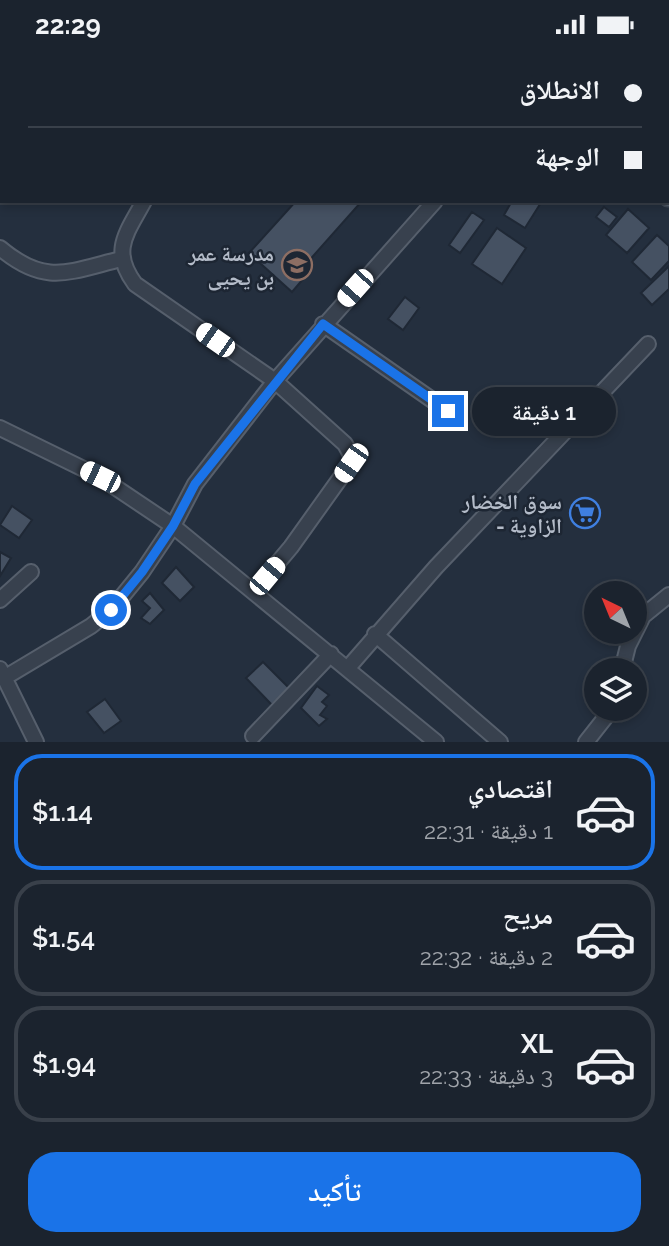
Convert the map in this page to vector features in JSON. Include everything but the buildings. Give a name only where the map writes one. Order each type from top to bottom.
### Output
[{"type":"street","points":[[143,203],[125,236],[121,259],[124,269],[135,284],[275,381],[345,444],[352,457],[351,463],[291,547],[254,591]]},
{"type":"street","points":[[36,742],[2,673],[101,619],[142,572],[173,526],[195,484],[275,381],[433,203]]},
{"type":"street","points":[[0,248],[29,269],[48,274],[121,259]]},
{"type":"street","points":[[323,324],[448,411]]},
{"type":"street","points":[[347,669],[375,634],[648,344]]},
{"type":"street","points":[[0,428],[100,477],[173,526],[436,742]]},
{"type":"street","points":[[0,600],[30,572]]},
{"type":"street","points":[[648,612],[669,595]]},
{"type":"street","points":[[375,634],[500,742]]},
{"type":"street","points":[[253,736],[331,654]]},
{"type":"street","points":[[586,742],[603,721]]},
{"type":"place","name":"مدرسة عمر بن يحيى","points":[[297,265]]},
{"type":"place","name":"سوق الخضار - الزاوية","points":[[585,513]]},
{"type":"route","points":[[111,610],[142,572],[173,526],[195,484],[323,324],[448,411]]}]
